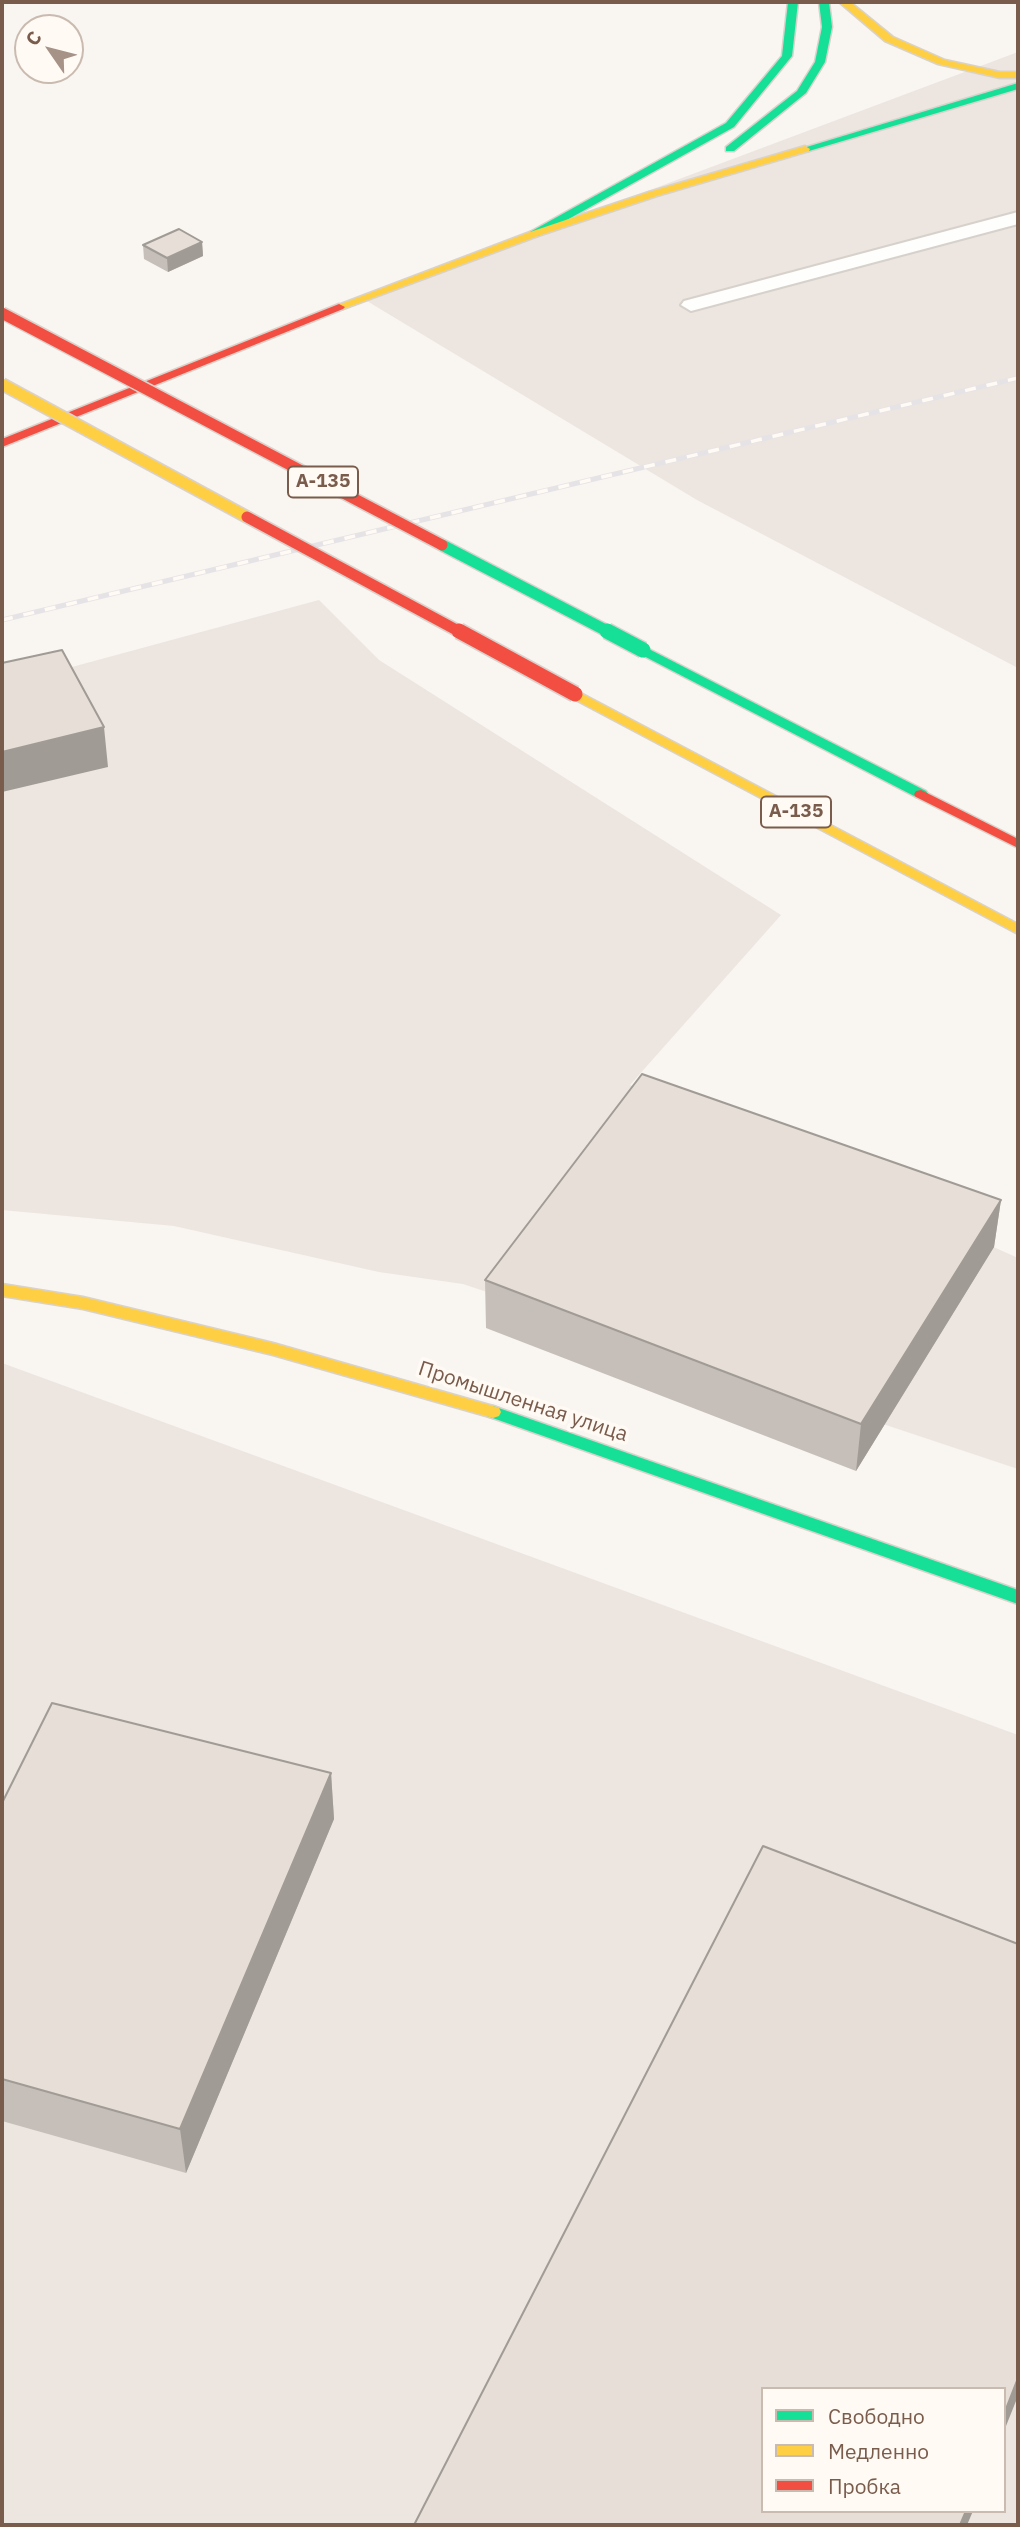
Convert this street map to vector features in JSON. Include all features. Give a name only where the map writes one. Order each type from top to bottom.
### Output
[{"type":"main road","points":[[534,234],[730,125],[787,56],[793,2]]},
{"type":"main road","points":[[653,194],[706,165],[751,134],[801,93],[820,62],[827,27],[824,2]]},
{"type":"main road","points":[[845,2],[888,39],[942,62],[1000,75],[1018,75]]},
{"type":"main road","points":[[894,22],[914,39],[965,57],[1018,63]]},
{"type":"main road","points":[[2,443],[349,303],[534,234],[653,194],[1018,86]]},
{"type":"main road","name":"А-135","points":[[2,313],[1018,844]]},
{"type":"main road","name":"А-135","points":[[2,384],[1018,930]]},
{"type":"main road","name":"Промышленная улица","points":[[2,1290],[83,1303],[219,1336],[474,1405],[1018,1597]]},
{"type":"lane","points":[[691,305],[1018,218]]},
{"type":"shaded area","points":[[1018,52],[1018,668],[697,500],[362,298]]},
{"type":"shaded area","points":[[319,600],[379,660],[781,915],[630,1085],[1018,1258],[1018,1469],[463,1284],[379,1272],[174,1226],[2,1210],[2,686]]},
{"type":"shaded area","points":[[2,1363],[1018,1735],[1018,2525],[2,2525]]},
{"type":"building","points":[[179,229],[202,242],[167,258],[143,245]]},
{"type":"building","points":[[62,650],[104,727],[2,752],[2,663]]},
{"type":"building","points":[[642,1074],[1001,1200],[861,1424],[485,1280]]},
{"type":"building","points":[[52,1703],[331,1773],[180,2129],[2,2079],[2,1803]]},
{"type":"building","points":[[763,1846],[1018,1944],[1018,2378],[1006,2409],[1006,2387],[761,2387],[761,2513],[965,2513],[960,2525],[414,2525]]},
{"type":"railway","points":[[2,620],[1018,378]]},
{"type":"traffic: fast","points":[[534,234],[730,125],[787,56],[793,2]]},
{"type":"traffic: fast","points":[[730,149],[801,93],[820,62],[827,27],[824,2]]},
{"type":"traffic: fast","points":[[805,149],[1018,86]]},
{"type":"traffic: fast","points":[[442,545],[643,650]]},
{"type":"traffic: fast","points":[[643,650],[921,794]]},
{"type":"traffic: fast","points":[[493,1412],[1018,1597]]},
{"type":"traffic: slow","points":[[844,2],[889,39],[942,62],[1000,75],[1018,75]]},
{"type":"traffic: slow","points":[[339,307],[534,234],[653,194],[805,149]]},
{"type":"traffic: slow","points":[[2,384],[247,517]]},
{"type":"traffic: slow","points":[[575,694],[1018,930]]},
{"type":"traffic: slow","points":[[2,1290],[83,1303],[273,1349],[493,1412]]},
{"type":"traffic: jam","points":[[2,443],[339,307]]},
{"type":"traffic: jam","points":[[2,313],[442,545]]},
{"type":"traffic: jam","points":[[247,517],[575,694]]},
{"type":"traffic: jam","points":[[921,794],[1018,844]]}]
